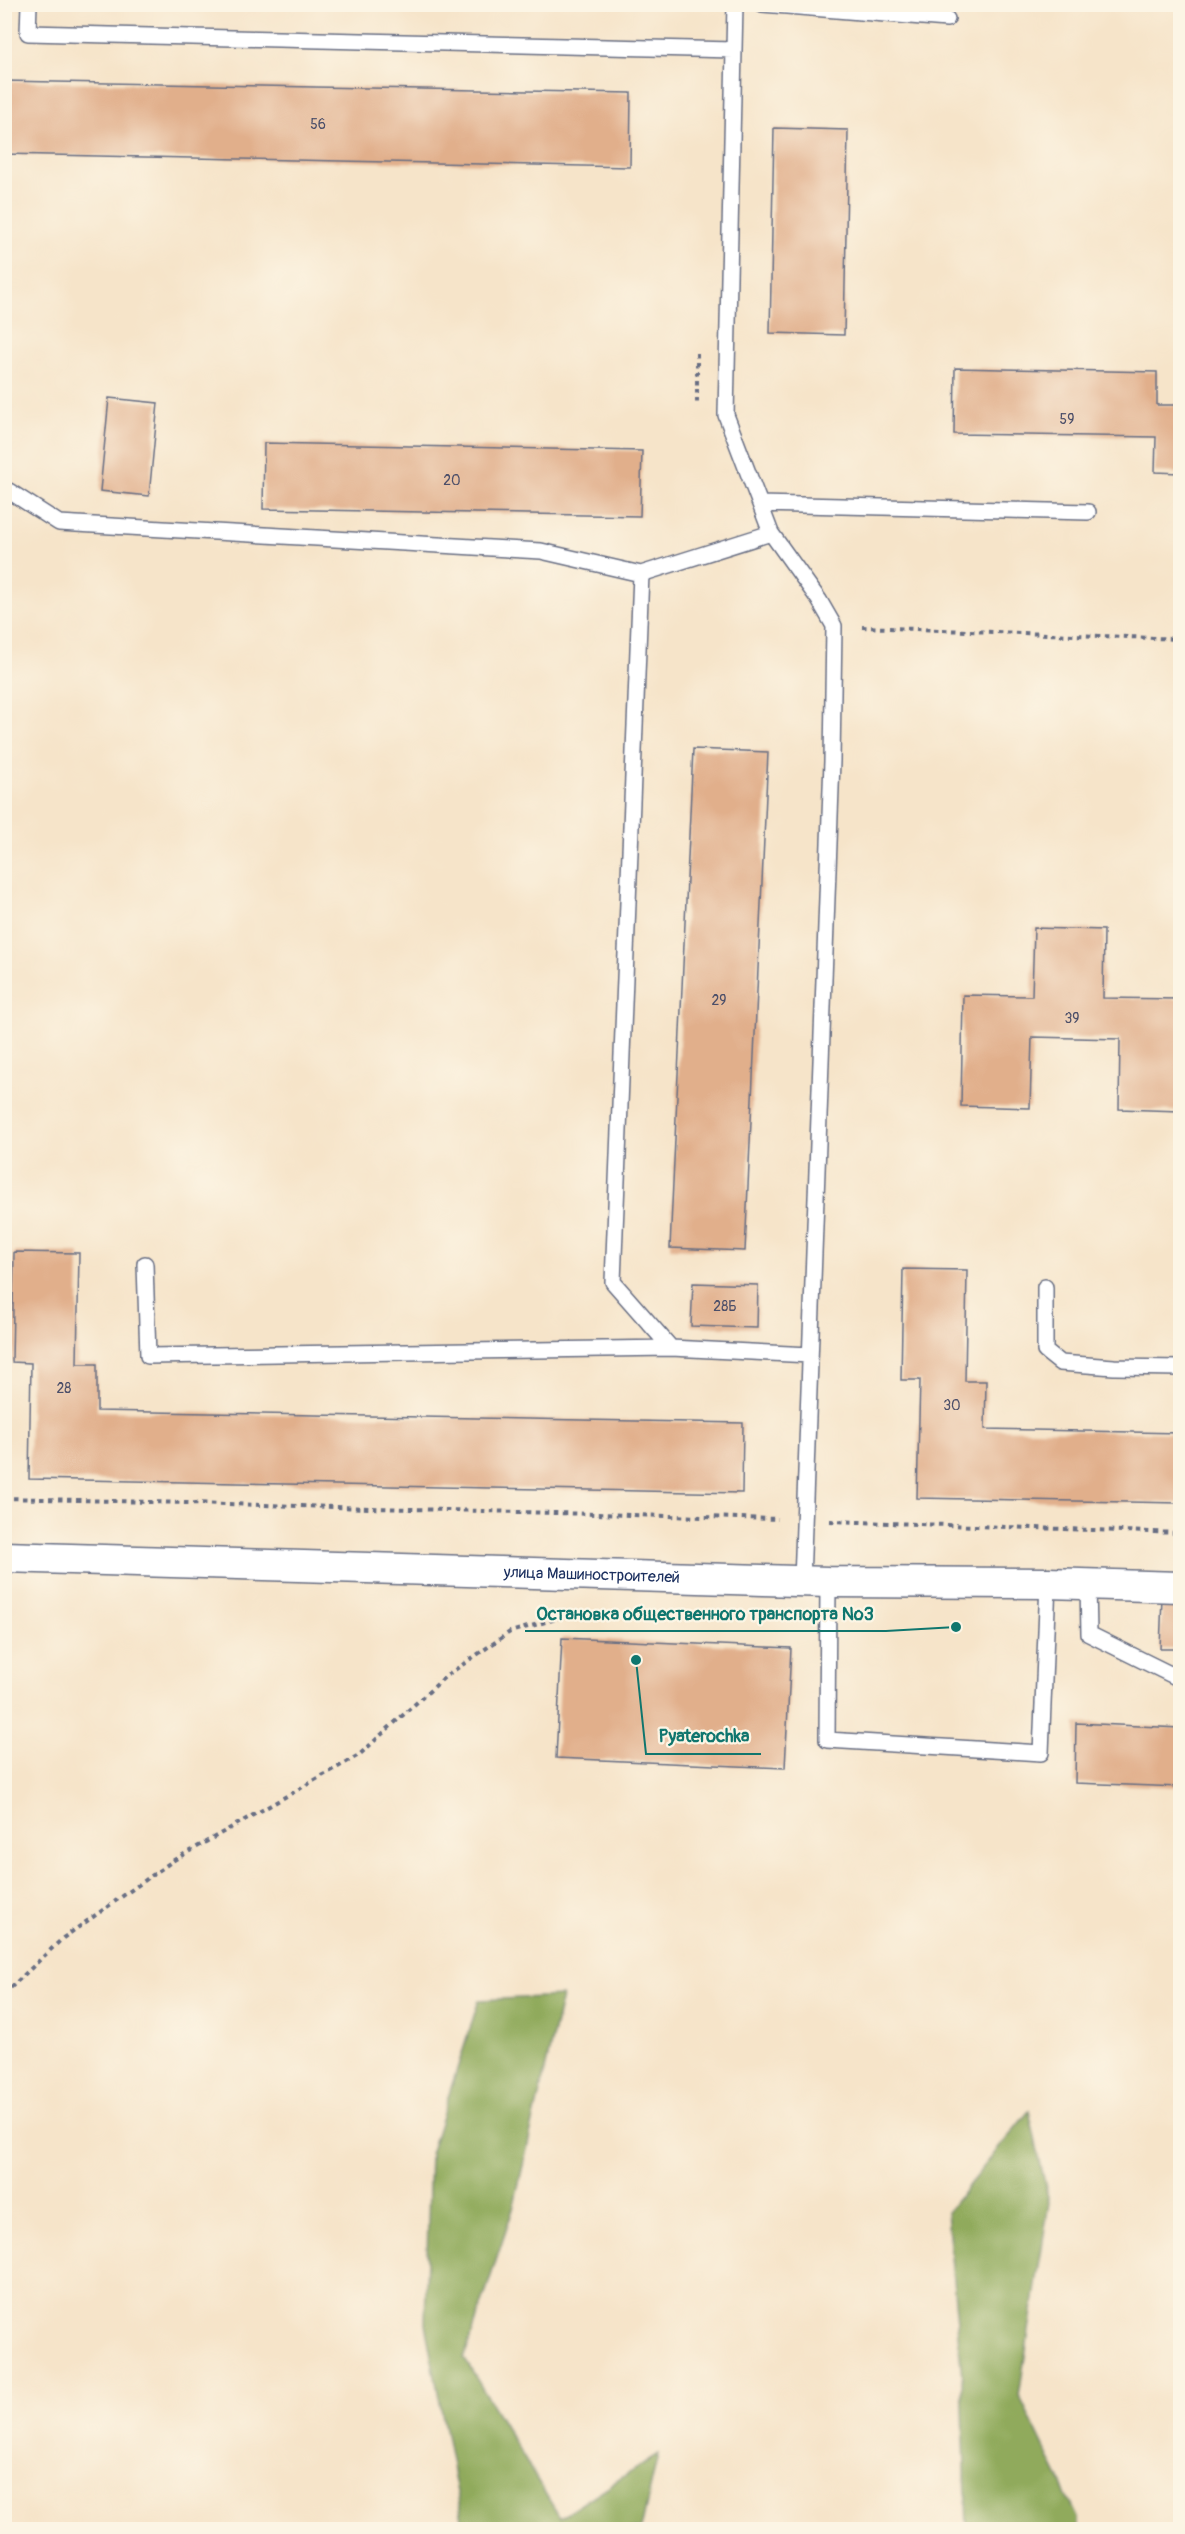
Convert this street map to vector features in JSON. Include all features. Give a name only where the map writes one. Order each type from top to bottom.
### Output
[{"type":"street","name":"улица Машиностроителей","points":[[4,1557],[815,1582],[1048,1583],[1180,1587]]},
{"type":"lane","points":[[29,4],[28,33],[734,50]]},
{"type":"lane","points":[[735,4],[726,415],[771,533],[819,600],[834,626],[832,761],[805,1520],[815,1582],[827,1740],[1041,1753],[1048,1583]]},
{"type":"lane","points":[[762,4],[947,19]]},
{"type":"lane","points":[[4,490],[59,523],[541,551],[641,574],[771,533]]},
{"type":"lane","points":[[760,504],[1088,512]]},
{"type":"lane","points":[[641,574],[613,1282],[671,1348]]},
{"type":"lane","points":[[145,1264],[148,1356],[671,1348],[810,1355]]},
{"type":"lane","points":[[1045,1287],[1045,1351],[1060,1363],[1180,1368]]},
{"type":"lane","points":[[1088,1584],[1089,1634],[1180,1679]]},
{"type":"path","points":[[696,401],[700,411]]},
{"type":"path","points":[[834,626],[1180,639]]},
{"type":"path","points":[[4,1498],[778,1519],[1180,1533]]},
{"type":"path","points":[[778,1507],[778,1519]]},
{"type":"path","points":[[4,1994],[63,1938],[174,1860],[359,1755],[446,1676],[510,1632],[576,1612]]},
{"type":"green space","points":[[562,1996],[513,2209],[464,2358],[560,2518],[658,2454],[641,2529],[464,2529],[425,2324],[430,2154],[479,2000]]},
{"type":"green space","points":[[1029,2111],[1049,2202],[1019,2395],[1078,2518],[1078,2529],[967,2529],[962,2378],[947,2212]]},
{"type":"building","points":[[4,81],[631,93],[630,167],[4,154]]},
{"type":"building","points":[[774,128],[848,130],[844,335],[770,333]]},
{"type":"building","points":[[955,368],[1157,372],[1157,405],[1180,405],[1180,473],[1155,472],[1156,437],[954,434]]},
{"type":"building","points":[[109,398],[158,403],[149,496],[100,491]]},
{"type":"building","points":[[264,443],[642,451],[640,516],[263,509]]},
{"type":"building","points":[[693,749],[768,752],[745,1251],[670,1248]]},
{"type":"building","points":[[1034,928],[1104,930],[1103,998],[1180,999],[1180,1111],[1119,1109],[1120,1039],[1032,1037],[1030,1108],[961,1106],[963,995],[1032,996]]},
{"type":"building","points":[[14,1252],[79,1253],[77,1364],[97,1364],[97,1411],[743,1423],[742,1493],[29,1479],[31,1363],[12,1362]]},
{"type":"building","points":[[903,1269],[967,1270],[965,1381],[986,1381],[985,1429],[1180,1433],[1180,1503],[917,1498],[920,1380],[901,1380]]},
{"type":"building","points":[[693,1283],[758,1285],[757,1328],[691,1326]]},
{"type":"building","points":[[1162,1597],[1180,1598],[1180,1649],[1160,1649]]},
{"type":"building","points":[[562,1638],[791,1648],[785,1768],[556,1758]]},
{"type":"building","points":[[1076,1723],[1180,1728],[1180,1787],[1075,1783]]},
{"type":"place","name":"Остановка общественного транспорта №3","points":[[956,1627]]},
{"type":"place","name":"Pyaterochka","points":[[636,1660]]}]
